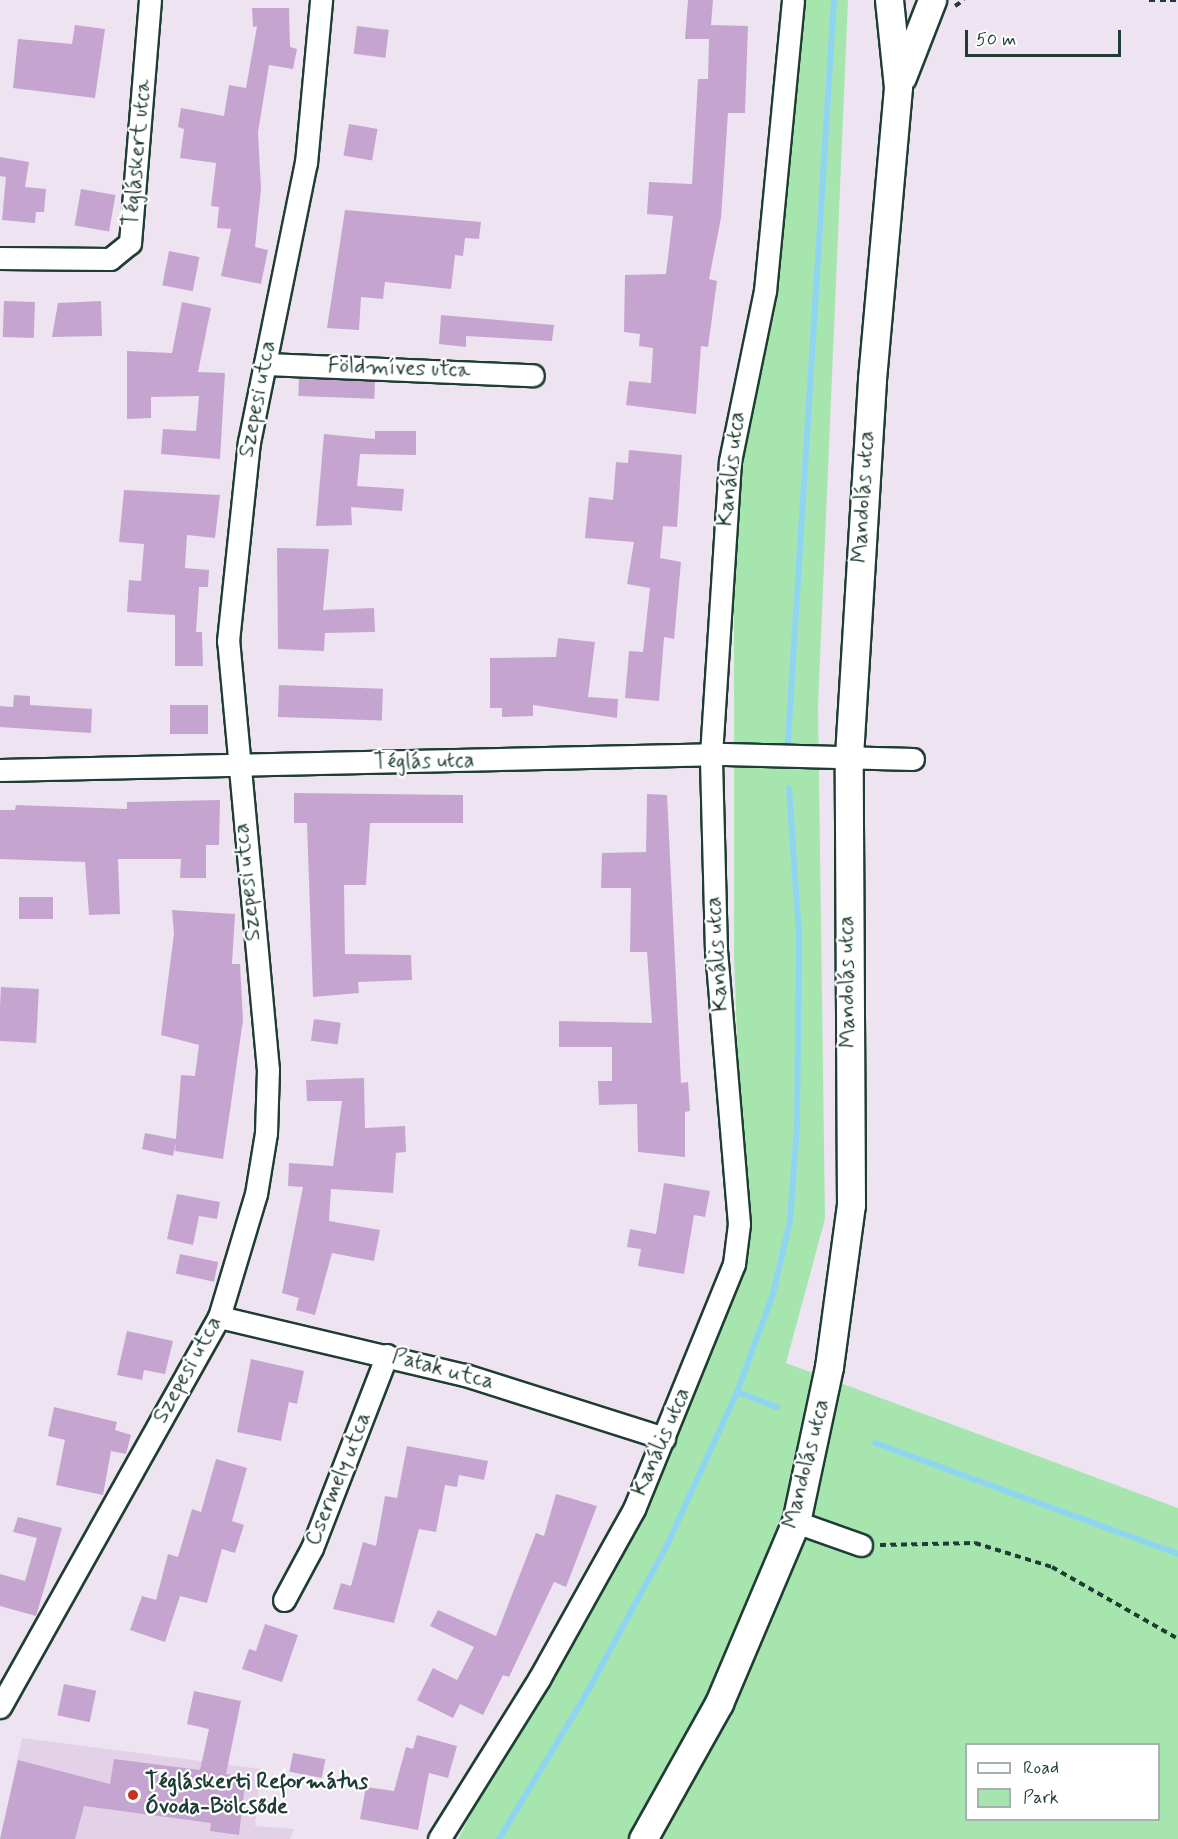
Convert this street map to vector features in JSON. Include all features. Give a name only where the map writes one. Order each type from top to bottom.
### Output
[{"type":"street","name":"Tégláskert utca","points":[[0,258],[110,259],[130,243],[150,0]]},
{"type":"street","name":"Szepesi utca","points":[[0,1707],[219,1317],[256,1194],[266,1132],[268,1070],[236,767],[228,641],[234,548],[265,364],[306,163],[321,0]]},
{"type":"street","name":"Kanális utca","points":[[439,1839],[593,1584],[634,1509],[721,1304],[739,1224],[716,951],[711,755],[730,461],[765,291],[793,0]]},
{"type":"street","name":"Mandolás utca","points":[[643,1839],[719,1703],[796,1522],[829,1367],[851,1205],[849,756],[872,379],[898,87],[889,0]]},
{"type":"street","points":[[907,0],[919,0]]},
{"type":"street","name":"Mandolás utca","points":[[898,87],[932,0]]},
{"type":"street","name":"Földmíves utca","points":[[265,364],[533,375]]},
{"type":"street","name":"Téglás utca","points":[[0,770],[236,767],[711,755],[913,759]]},
{"type":"street","name":"Patak utca","points":[[219,1317],[387,1355],[664,1438]]},
{"type":"street","name":"Csermely utca","points":[[284,1600],[312,1548],[387,1355]]},
{"type":"street","points":[[796,1522],[861,1545]]},
{"type":"path","points":[[1149,0],[1178,0]]},
{"type":"path","points":[[861,1545],[975,1543],[1052,1567],[1178,1639]]},
{"type":"shaded area","name":"Tégláskerti Református Óvoda-Bölcsőde","points":[[22,1738],[261,1769],[255,1826],[294,1829],[290,1839],[0,1839]]},
{"type":"green space","points":[[804,0],[848,0],[818,705],[825,1219],[786,1363],[1178,1508],[1178,1839],[458,1839],[707,1365],[745,1245],[734,957],[734,456],[765,334]]},
{"type":"building","points":[[688,0],[713,0],[711,25],[748,26],[745,113],[728,113],[721,218],[709,279],[717,281],[708,347],[701,346],[696,414],[626,405],[629,381],[651,383],[653,348],[639,346],[640,334],[624,332],[625,275],[666,274],[673,216],[647,214],[649,182],[692,184],[698,79],[708,79],[709,39],[685,39]]},
{"type":"building","points":[[252,8],[289,8],[290,47],[297,49],[293,69],[269,65],[258,132],[261,189],[255,247],[268,250],[261,284],[221,276],[231,229],[217,228],[219,207],[211,206],[216,163],[180,158],[184,129],[178,127],[181,108],[224,116],[229,85],[246,88],[257,26],[253,27]]},
{"type":"building","points":[[75,25],[105,29],[95,98],[13,88],[18,39],[72,44]]},
{"type":"building","points":[[357,26],[389,30],[385,58],[354,54]]},
{"type":"building","points":[[349,124],[378,129],[372,161],[343,156]]},
{"type":"building","points":[[0,157],[29,162],[25,187],[46,189],[44,212],[36,212],[35,223],[2,220],[6,177],[0,176]]},
{"type":"building","points":[[81,189],[115,195],[109,232],[75,225]]},
{"type":"building","points":[[345,210],[481,222],[479,239],[465,238],[463,256],[455,255],[451,289],[385,282],[383,299],[361,297],[359,330],[327,328]]},
{"type":"building","points":[[169,251],[199,257],[193,291],[162,285]]},
{"type":"building","points":[[4,301],[35,302],[34,338],[3,337]]},
{"type":"building","points":[[101,301],[102,336],[52,337],[58,303]]},
{"type":"building","points":[[182,302],[211,308],[198,372],[225,373],[220,459],[161,454],[163,429],[196,431],[199,396],[151,397],[151,418],[127,419],[127,351],[172,353]]},
{"type":"building","points":[[441,315],[554,325],[552,341],[466,336],[466,347],[439,344]]},
{"type":"building","points":[[299,378],[375,381],[374,399],[298,396]]},
{"type":"building","points":[[375,431],[416,431],[416,455],[360,454],[357,486],[404,489],[402,511],[351,507],[352,525],[316,526],[324,434],[375,439]]},
{"type":"building","points":[[629,450],[682,455],[677,527],[663,526],[660,558],[681,562],[674,639],[664,637],[659,701],[625,698],[629,651],[643,652],[650,588],[627,584],[634,542],[585,538],[589,497],[613,500],[616,462],[628,463]]},
{"type":"building","points":[[124,490],[220,495],[215,538],[187,535],[185,568],[209,570],[208,587],[199,587],[196,632],[202,632],[203,666],[175,666],[175,615],[127,612],[129,580],[141,581],[144,544],[119,542]]},
{"type":"building","points":[[277,548],[329,549],[323,610],[374,608],[375,632],[325,633],[324,651],[278,649]]},
{"type":"building","points":[[558,638],[595,642],[588,697],[618,699],[617,718],[533,705],[533,716],[502,717],[502,708],[490,708],[490,658],[556,657]]},
{"type":"building","points":[[279,685],[383,689],[382,721],[278,717]]},
{"type":"building","points":[[14,695],[30,696],[30,705],[92,709],[91,733],[0,727],[0,706],[13,707]]},
{"type":"building","points":[[170,705],[208,705],[208,734],[170,734]]},
{"type":"building","points":[[294,793],[463,795],[463,823],[370,823],[366,885],[344,885],[345,954],[411,955],[412,980],[358,982],[359,993],[313,997],[307,823],[294,823]]},
{"type":"building","points":[[647,794],[667,795],[681,1083],[688,1082],[690,1111],[685,1112],[685,1157],[638,1152],[637,1104],[599,1105],[598,1081],[612,1081],[612,1047],[559,1047],[559,1021],[652,1023],[647,952],[630,952],[631,888],[601,888],[602,853],[646,852]]},
{"type":"building","points":[[220,800],[219,845],[206,845],[206,878],[180,878],[181,859],[118,859],[120,914],[89,915],[85,862],[0,859],[0,810],[15,810],[16,805],[127,809],[127,802]]},
{"type":"building","points":[[19,897],[53,897],[53,919],[19,919]]},
{"type":"building","points":[[172,910],[235,914],[232,964],[240,964],[243,1020],[223,1159],[175,1151],[176,1143],[173,1156],[142,1149],[145,1133],[176,1139],[181,1075],[195,1076],[199,1045],[161,1035],[174,934]]},
{"type":"building","points":[[1,987],[39,989],[36,1043],[0,1041]]},
{"type":"building","points":[[314,1019],[341,1023],[338,1045],[311,1041]]},
{"type":"building","points":[[364,1078],[365,1128],[405,1126],[406,1152],[396,1153],[393,1193],[331,1189],[329,1221],[380,1230],[374,1261],[332,1253],[315,1315],[296,1310],[299,1298],[282,1293],[303,1187],[288,1186],[289,1163],[333,1166],[342,1101],[307,1101],[306,1080]]},
{"type":"building","points":[[664,1183],[710,1191],[705,1217],[694,1215],[684,1274],[638,1266],[641,1249],[627,1247],[630,1229],[656,1234]]},
{"type":"building","points":[[177,1194],[220,1202],[217,1219],[199,1216],[193,1245],[167,1239]]},
{"type":"building","points":[[180,1254],[218,1262],[214,1282],[176,1274]]},
{"type":"building","points":[[127,1331],[173,1341],[165,1374],[144,1370],[142,1380],[117,1375]]},
{"type":"building","points":[[251,1359],[304,1371],[297,1404],[289,1402],[281,1441],[237,1432]]},
{"type":"building","points":[[54,1407],[117,1422],[115,1430],[131,1435],[126,1454],[111,1451],[103,1495],[56,1485],[65,1440],[48,1436]]},
{"type":"building","points":[[407,1446],[488,1461],[484,1480],[459,1475],[457,1487],[445,1485],[436,1532],[419,1529],[394,1623],[333,1609],[341,1583],[351,1586],[363,1542],[376,1546],[385,1496],[397,1498]]},
{"type":"building","points":[[216,1459],[247,1468],[232,1521],[244,1525],[235,1553],[222,1549],[207,1603],[180,1596],[165,1642],[130,1630],[142,1596],[156,1600],[168,1554],[178,1557],[192,1509],[201,1512]]},
{"type":"building","points":[[556,1494],[597,1506],[566,1587],[554,1582],[509,1677],[503,1675],[483,1715],[460,1704],[453,1718],[417,1700],[433,1668],[457,1680],[474,1647],[430,1626],[438,1610],[496,1636],[536,1533],[544,1536]]},
{"type":"building","points":[[18,1517],[62,1528],[36,1616],[0,1606],[0,1574],[25,1581],[37,1538],[13,1532]]},
{"type":"building","points":[[265,1624],[298,1635],[282,1682],[242,1669],[249,1649],[256,1651]]},
{"type":"building","points":[[64,1684],[96,1691],[90,1722],[57,1715]]},
{"type":"building","name":"Tégláskerti Református Óvoda-Bölcsőde","points":[[194,1691],[241,1701],[226,1774],[246,1776],[239,1835],[210,1831],[211,1823],[84,1806],[75,1839],[0,1839],[18,1760],[110,1784],[114,1759],[200,1770],[209,1729],[187,1724]]},
{"type":"building","points":[[417,1735],[457,1746],[448,1778],[429,1773],[418,1830],[360,1819],[366,1787],[394,1791],[406,1747],[413,1749]]},
{"type":"building","points":[[293,1753],[325,1759],[322,1778],[289,1772]]},
{"type":"waterway","points":[[788,741],[834,0]]},
{"type":"waterway","points":[[737,1392],[773,1294],[790,1221],[797,1125],[799,935],[789,788]]},
{"type":"waterway","points":[[499,1839],[584,1698],[668,1543],[737,1392],[777,1407]]},
{"type":"waterway","points":[[875,1443],[1178,1554]]},
{"type":"place","name":"Tégláskerti Református Óvoda-Bölcsőde","points":[[133,1795]]}]
